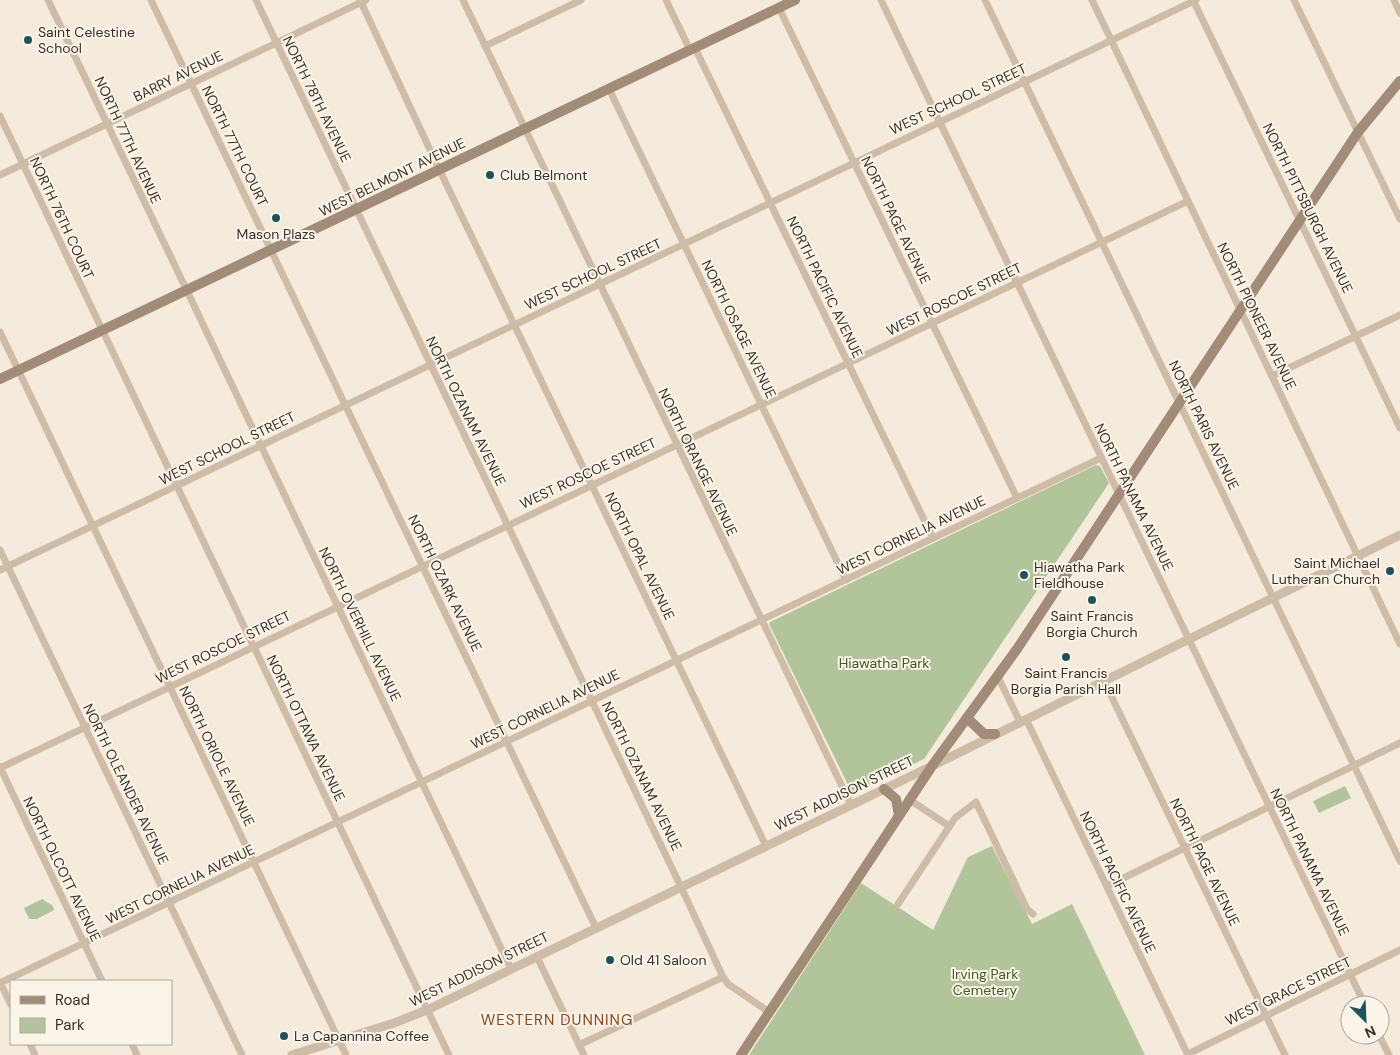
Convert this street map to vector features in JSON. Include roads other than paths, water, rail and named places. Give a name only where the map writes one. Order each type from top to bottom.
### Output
[{"type":"main road","name":"WEST BELMONT AVENUE","points":[[0,379],[795,0]]},
{"type":"main road","points":[[741,1055],[932,766],[998,677],[1358,132],[1400,81]]},
{"type":"main road","points":[[967,718],[984,734],[995,734]]},
{"type":"main road","points":[[884,789],[896,799],[899,816]]},
{"type":"street","name":"NORTH 77TH AVENUE","points":[[48,0],[186,290]]},
{"type":"street","name":"NORTH 77TH COURT","points":[[151,0],[271,250]]},
{"type":"street","name":"NORTH 78TH AVENUE","points":[[256,0],[356,209]]},
{"type":"street","name":"NORTH ORANGE AVENUE","points":[[463,0],[850,805]]},
{"type":"street","points":[[484,46],[581,0]]},
{"type":"street","name":"NORTH PACIFIC AVENUE","points":[[666,0],[770,203],[933,538]]},
{"type":"street","name":"NORTH PANAMA AVENUE","points":[[881,0],[1360,995]]},
{"type":"street","name":"NORTH PARIS AVENUE","points":[[985,0],[1400,860]]},
{"type":"street","name":"NORTH PIONEER AVENUE","points":[[1092,0],[1400,644]]},
{"type":"street","name":"WEST SCHOOL STREET","points":[[0,570],[1195,0]]},
{"type":"street","name":"NORTH PITTSBURGH AVENUE","points":[[1195,0],[1400,428]]},
{"type":"street","points":[[1294,0],[1400,219]]},
{"type":"street","points":[[1394,0],[1400,13]]},
{"type":"street","name":"BARRY AVENUE","points":[[0,175],[363,1]]},
{"type":"street","name":"NORTH OPAL AVENUE","points":[[363,1],[514,325],[766,846]]},
{"type":"street","name":"NORTH PAGE AVENUE","points":[[779,8],[1017,498]]},
{"type":"street","name":"NORTH OSAGE AVENUE","points":[[609,89],[846,580]]},
{"type":"street","name":"NORTH 76TH COURT","points":[[0,116],[102,330]]},
{"type":"street","name":"WEST ROSCOE STREET","points":[[0,768],[1188,201]]},
{"type":"street","name":"NORTH OZANAM AVENUE","points":[[356,209],[723,978],[728,984],[769,1012]]},
{"type":"street","name":"NORTH OZARK AVENUE","points":[[271,250],[596,928]]},
{"type":"street","name":"NORTH OVERHILL AVENUE","points":[[186,290],[511,969]]},
{"type":"street","points":[[1272,376],[1400,314]]},
{"type":"street","name":"NORTH OTTAWA AVENUE","points":[[102,330],[449,1055]]},
{"type":"street","name":"NORTH ORIOLE AVENUE","points":[[0,332],[346,1055]]},
{"type":"street","name":"WEST CORNELIA AVENUE","points":[[0,983],[1101,458]]},
{"type":"street","name":"WEST ADDISON STREET","points":[[292,1055],[394,1023],[427,1010],[932,766],[1400,535]]},
{"type":"street","name":"NORTH OLEANDER AVENUE","points":[[0,550],[242,1055]]},
{"type":"street","name":"NORTH PACIFIC AVENUE","points":[[998,677],[1023,721],[1107,886],[1188,1055]]},
{"type":"street","name":"NORTH PAGE AVENUE","points":[[1104,681],[1284,1055]]},
{"type":"street","points":[[1107,886],[1400,743]]},
{"type":"street","name":"NORTH OLCOTT AVENUE","points":[[0,768],[102,980]]},
{"type":"street","points":[[910,800],[949,826]]},
{"type":"street","points":[[898,904],[955,818],[976,802],[1027,909],[1033,914]]},
{"type":"street","name":"WEST GRACE STREET","points":[[1188,1055],[1400,950]]},
{"type":"street","points":[[537,957],[584,1055]]},
{"type":"street","points":[[579,1045],[723,978]]},
{"type":"street","points":[[0,983],[10,1003]]},
{"type":"place","name":"Saint Celestine School","points":[[28,40]]},
{"type":"place","name":"Club Belmont","points":[[490,175]]},
{"type":"place","name":"Mason Plazs","points":[[276,218]]},
{"type":"place","name":"Saint Michael Lutheran Church","points":[[1390,571]]},
{"type":"place","name":"Hiawatha Park Fieldhouse","points":[[1024,575]]},
{"type":"place","name":"Saint Francis Borgia Church","points":[[1092,600]]},
{"type":"place","name":"Saint Francis Borgia Parish Hall","points":[[1066,657]]},
{"type":"place","name":"Old 41 Saloon","points":[[610,960]]},
{"type":"place","name":"La Capannina Coffee","points":[[284,1036]]},
{"type":"district","name":"WESTERN DUNNING","points":[[557,1020]]},
{"type":"park label","name":"Hiawatha Park","points":[[884,663]]},
{"type":"park label","name":"Irving Park Cemetery","points":[[985,982]]}]
